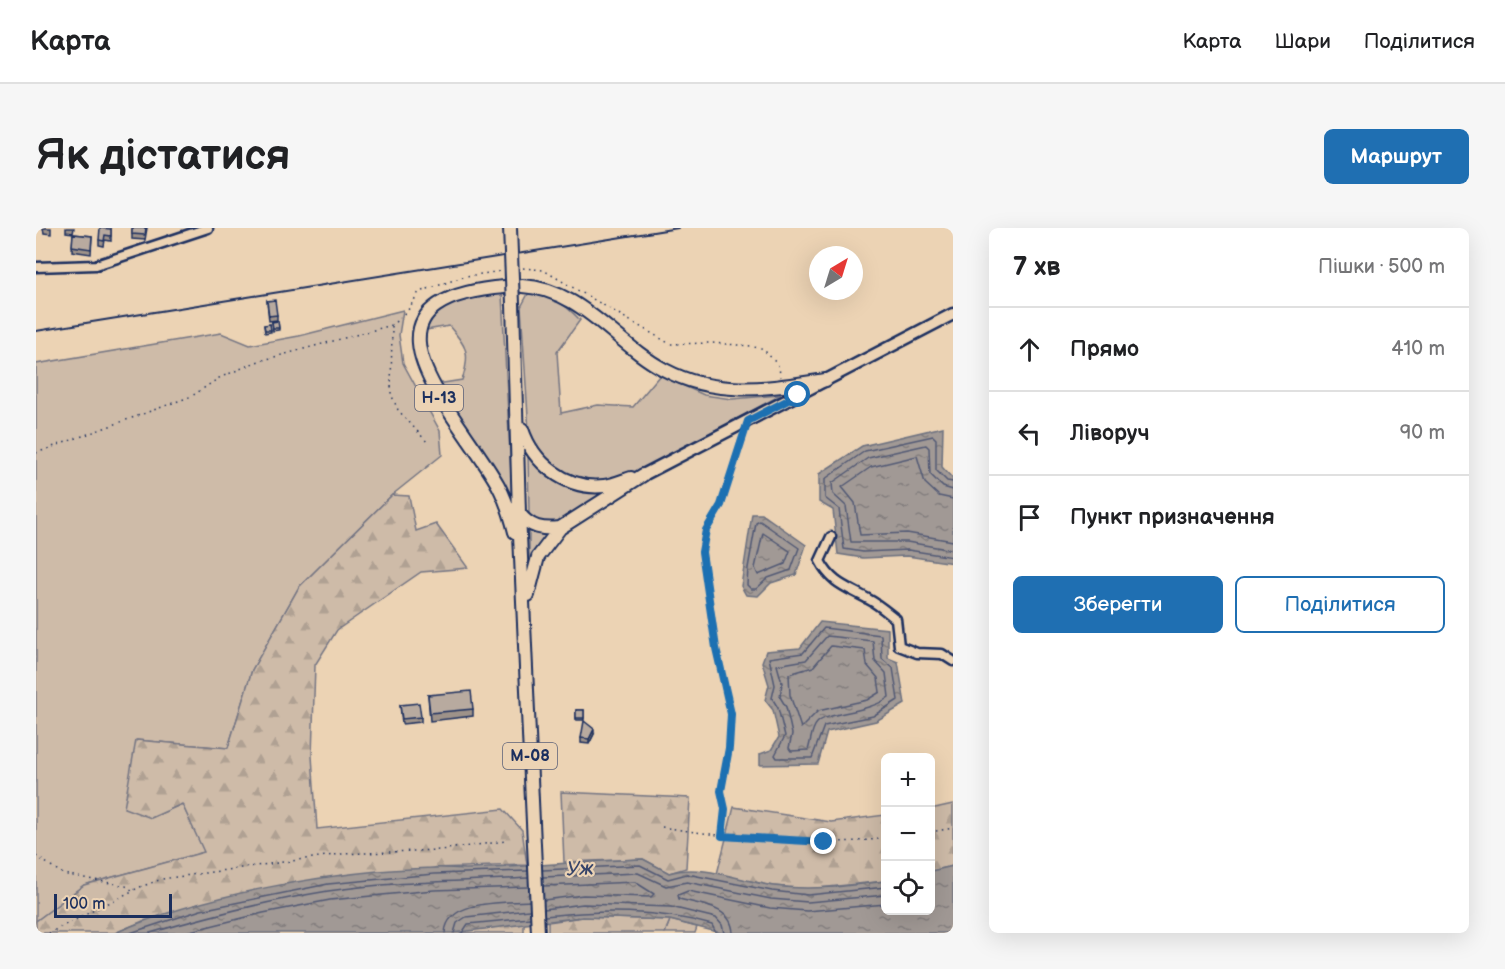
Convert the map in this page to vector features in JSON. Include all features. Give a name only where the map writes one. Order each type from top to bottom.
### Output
[{"type":"highway","name":"М-08","points":[[510,228],[518,417],[519,513],[538,933]]},
{"type":"highway","points":[[522,286],[537,287],[568,298],[663,369],[692,382],[739,390],[826,380]]},
{"type":"highway","name":"Н-13","points":[[505,287],[457,294],[438,304],[423,323],[418,349],[429,379],[441,401],[507,503],[521,551]]},
{"type":"highway","points":[[518,417],[531,451],[553,472],[567,480],[589,486],[604,486],[643,475]]},
{"type":"highway","points":[[524,617],[533,569],[547,543],[560,528],[643,475]]},
{"type":"highway","points":[[519,513],[525,521],[540,529],[560,528]]},
{"type":"main road","points":[[643,475],[953,314]]},
{"type":"street","points":[[36,267],[96,265],[208,228]]},
{"type":"street","points":[[831,537],[820,561],[827,576],[844,589],[868,599],[896,619],[899,646],[917,653],[942,654],[953,661]]},
{"type":"path","points":[[392,325],[391,394],[398,410],[428,443]]},
{"type":"path","points":[[722,836],[725,809],[721,791],[729,748],[731,714],[716,648],[702,552],[706,530],[721,505],[748,421]]},
{"type":"path","points":[[662,827],[722,836],[824,842],[881,838]]},
{"type":"path","points":[[935,831],[953,828]]},
{"type":"path","points":[[49,933],[162,879],[341,854],[440,850],[506,841]]},
{"type":"path","points":[[36,856],[63,874],[126,886],[133,891]]},
{"type":"green space","points":[[502,294],[512,496],[437,384],[462,380],[467,357],[463,345],[449,326],[426,330],[431,319],[447,305],[468,298]]},
{"type":"green space","points":[[528,294],[557,301],[580,320],[557,352],[561,413],[598,405],[633,407],[660,375],[704,395],[732,399],[781,395],[639,471],[614,480],[595,483],[564,475],[543,459],[529,432],[521,307]]},
{"type":"green space","points":[[403,310],[399,335],[403,363],[440,431],[442,455],[392,495],[299,587],[252,670],[228,748],[137,740],[151,818],[182,804],[205,852],[84,885],[36,921],[36,364],[221,333],[250,345],[299,336]]},
{"type":"green space","points":[[528,454],[561,480],[608,491],[570,517],[549,523],[538,521],[529,514]]},
{"type":"green space","points":[[392,495],[409,496],[416,531],[436,524],[468,568],[421,572],[337,630],[315,665],[312,756],[317,829],[503,809],[522,830],[527,865],[434,868],[199,905],[143,921],[115,933],[36,933],[36,921],[84,885],[204,852],[182,804],[151,818],[124,808],[136,740],[228,748],[252,670],[299,587]]},
{"type":"green space","points":[[529,527],[552,533],[529,567]]},
{"type":"green space","points":[[561,792],[690,798],[686,868],[669,873],[643,859],[564,862]]},
{"type":"green space","points":[[953,804],[953,866],[935,870],[935,861],[935,808]]},
{"type":"green space","points":[[734,807],[831,822],[881,816],[881,881],[809,889],[773,886],[717,874]]},
{"type":"green space","points":[[583,917],[670,920],[665,933],[548,933],[548,922]]},
{"type":"green space","points":[[670,920],[697,927],[695,933],[665,933]]},
{"type":"green space","points":[[524,924],[524,933],[452,933],[462,931]]},
{"type":"water","points":[[943,427],[942,467],[953,479],[953,563],[907,556],[863,558],[838,554],[833,510],[819,502],[819,474],[862,446]]},
{"type":"water","points":[[752,514],[762,514],[806,545],[796,575],[771,583],[758,596],[746,595],[741,586]]},
{"type":"water","points":[[820,622],[888,629],[888,658],[898,662],[905,704],[876,721],[827,732],[818,764],[760,765],[760,754],[771,750],[779,737],[773,710],[765,700],[769,685],[762,662],[766,651],[800,648]]},
{"type":"water","name":"Уж","points":[[643,859],[669,873],[682,870],[708,871],[774,886],[830,887],[881,882],[881,915],[935,915],[935,870],[953,866],[953,933],[721,933],[670,920],[583,917],[452,933],[115,933],[150,919],[229,896],[314,879],[396,870],[466,869]]},
{"type":"pier","points":[[542,861],[545,925],[530,927],[528,862]]},
{"type":"building","points":[[100,228],[111,229],[111,236],[105,235],[104,241],[99,240]]},
{"type":"building","points":[[132,228],[146,228],[145,235],[132,234]]},
{"type":"building","points":[[73,234],[92,236],[91,249],[72,246]]},
{"type":"building","points":[[275,300],[277,315],[269,316],[267,301]]},
{"type":"building","points":[[278,321],[279,328],[273,328],[272,322]]},
{"type":"building","points":[[270,324],[271,330],[265,330],[264,325]]},
{"type":"building","points":[[471,691],[473,709],[430,713],[428,695]]},
{"type":"building","points":[[419,703],[421,717],[402,719],[400,705]]},
{"type":"building","points":[[576,710],[584,710],[584,718],[576,718]]},
{"type":"building","points":[[584,721],[594,729],[589,739],[581,738]]},
{"type":"railway","points":[[36,331],[678,228]]},
{"type":"route","points":[[798,395],[748,421],[721,505],[706,530],[702,552],[716,648],[731,714],[729,748],[721,791],[725,809],[722,836],[824,842]]}]
